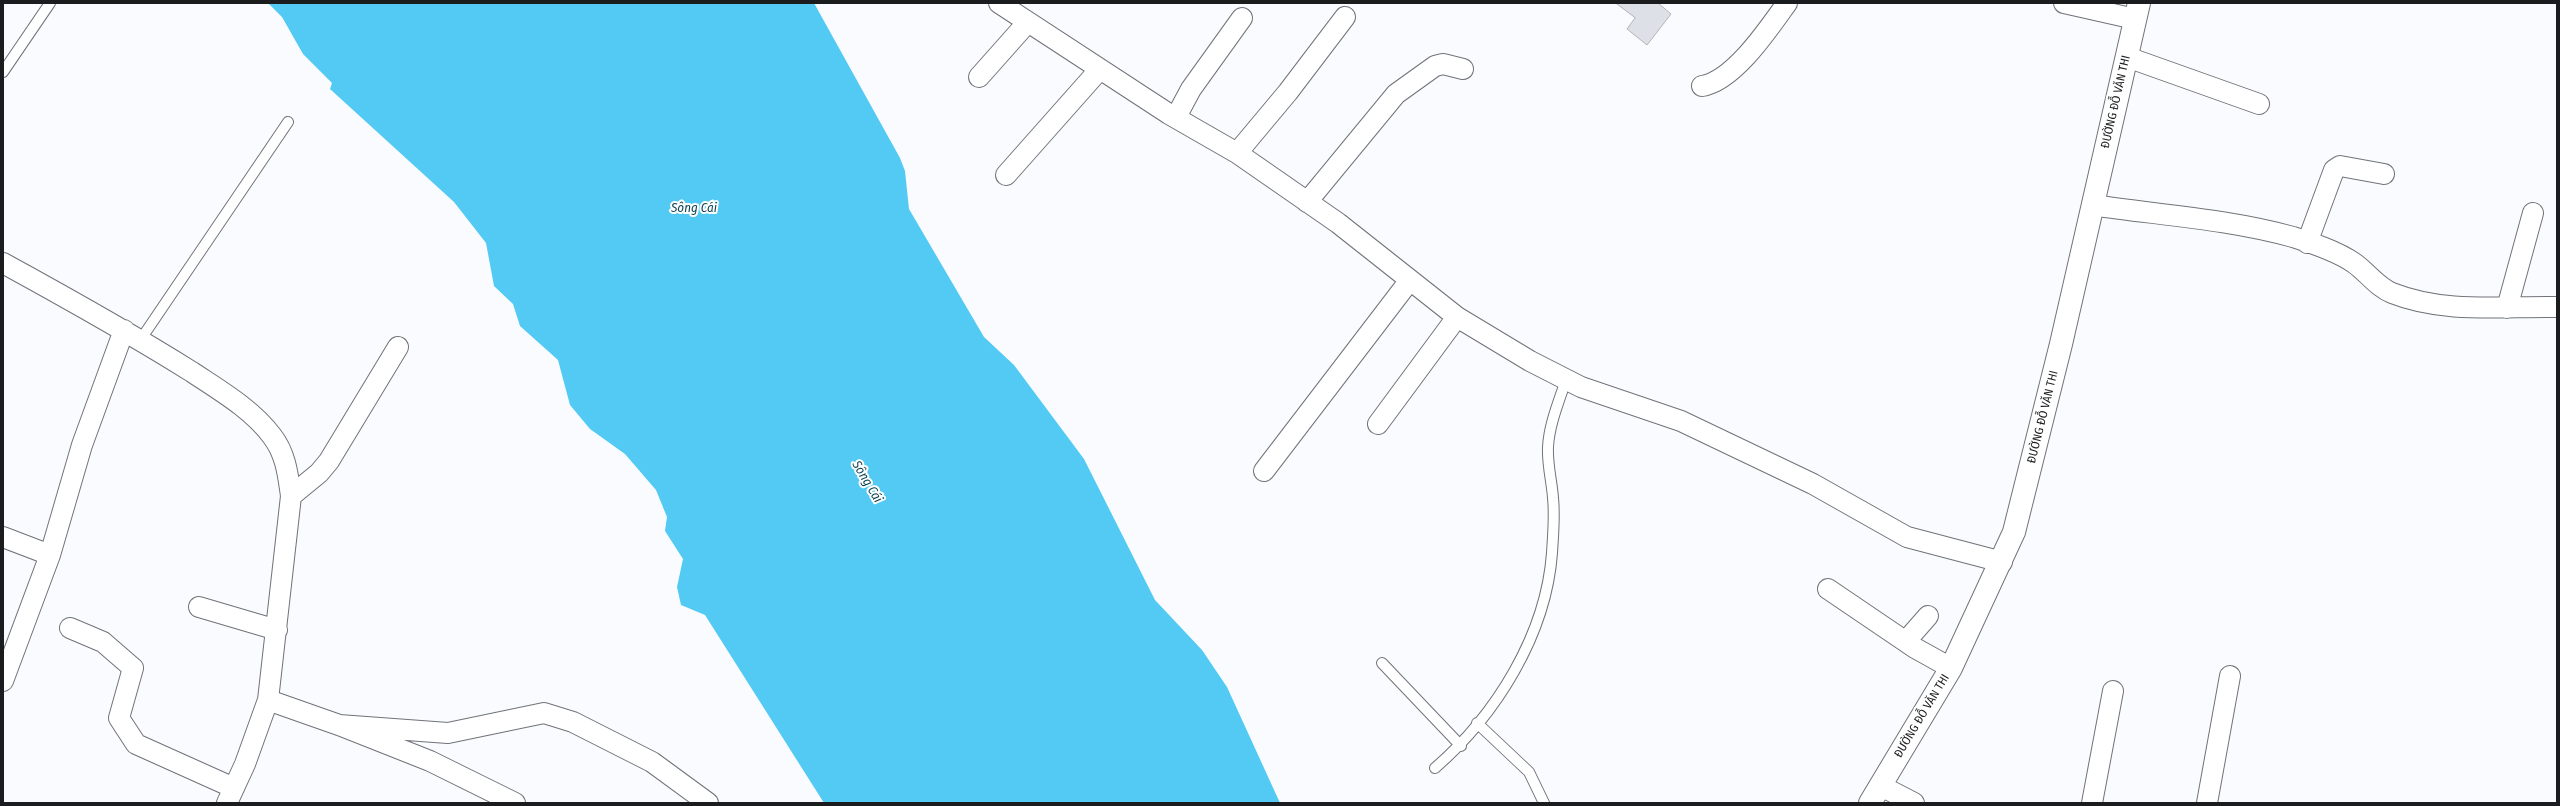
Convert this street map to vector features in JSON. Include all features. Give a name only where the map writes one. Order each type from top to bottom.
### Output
[{"type":"street","points":[[999,3],[1027,23],[1176,117],[1237,153],[1307,202],[1457,317],[1566,380],[1681,421],[1813,484],[1907,537],[2002,562]]},
{"type":"street","points":[[1702,86],[1710,84],[1726,76],[1767,30],[1787,3]]},
{"type":"street","points":[[2064,3],[2137,11]]},
{"type":"street","name":"ĐƯỜNG ĐỖ VĂN THI","points":[[1875,794],[1951,668],[2002,562],[2022,505],[2137,11]]},
{"type":"street","points":[[1237,153],[1288,92],[1345,17]]},
{"type":"street","points":[[1176,117],[1191,89],[1242,18]]},
{"type":"street","points":[[979,77],[1027,23]]},
{"type":"street","points":[[2126,57],[2259,104]]},
{"type":"street","points":[[1307,202],[1396,94],[1435,66],[1443,64],[1463,69]]},
{"type":"street","points":[[1006,175],[1100,69]]},
{"type":"street","points":[[2307,243],[2334,170],[2340,166],[2384,174]]},
{"type":"street","points":[[2092,205],[2228,223],[2293,238],[2340,255],[2354,263],[2391,293],[2430,303],[2468,308],[2557,307]]},
{"type":"street","points":[[2508,308],[2533,213]]},
{"type":"street","points":[[3,263],[132,335],[217,389],[246,411],[272,436],[287,464],[291,496],[268,700],[230,796],[136,744],[119,718],[133,668],[104,642],[70,628]]},
{"type":"street","points":[[1264,471],[1410,280]]},
{"type":"street","points":[[1378,424],[1457,317]]},
{"type":"street","points":[[3,681],[50,555],[82,445],[132,335]]},
{"type":"street","points":[[291,496],[319,473],[329,461],[398,347]]},
{"type":"street","points":[[3,538],[50,555]]},
{"type":"street","points":[[1828,589],[1906,641],[1951,668]]},
{"type":"street","points":[[199,607],[277,630]]},
{"type":"street","points":[[1906,641],[1928,616]]},
{"type":"street","points":[[2207,803],[2230,676]]},
{"type":"street","points":[[2092,803],[2113,691]]},
{"type":"street","points":[[268,700],[339,725],[430,762],[515,803]]},
{"type":"street","points":[[339,725],[448,733],[544,713],[573,722],[652,762],[708,803]]},
{"type":"street","points":[[1875,794],[1914,803]]},
{"type":"lane","points":[[3,72],[50,3]]},
{"type":"lane","points":[[132,335],[288,122]]},
{"type":"lane","points":[[1435,768],[1461,746],[1500,693],[1523,654],[1537,621],[1545,595],[1552,554],[1553,500],[1548,447],[1566,380]]},
{"type":"lane","points":[[1382,663],[1461,746]]},
{"type":"lane","points":[[1477,724],[1529,772],[1544,803]]},
{"type":"water","name":"Sông Cái","points":[[268,3],[814,3],[900,158],[905,171],[909,209],[984,337],[1014,365],[1084,459],[1155,600],[1202,650],[1227,687],[1280,803],[824,803],[705,615],[681,605],[677,587],[683,559],[665,531],[667,517],[656,490],[625,454],[590,429],[570,405],[558,360],[520,326],[513,304],[494,286],[486,243],[454,202],[330,89],[332,83],[303,54],[282,17]]},
{"type":"building","points":[[1616,3],[1658,3],[1671,14],[1647,45],[1627,29],[1635,18]]}]
